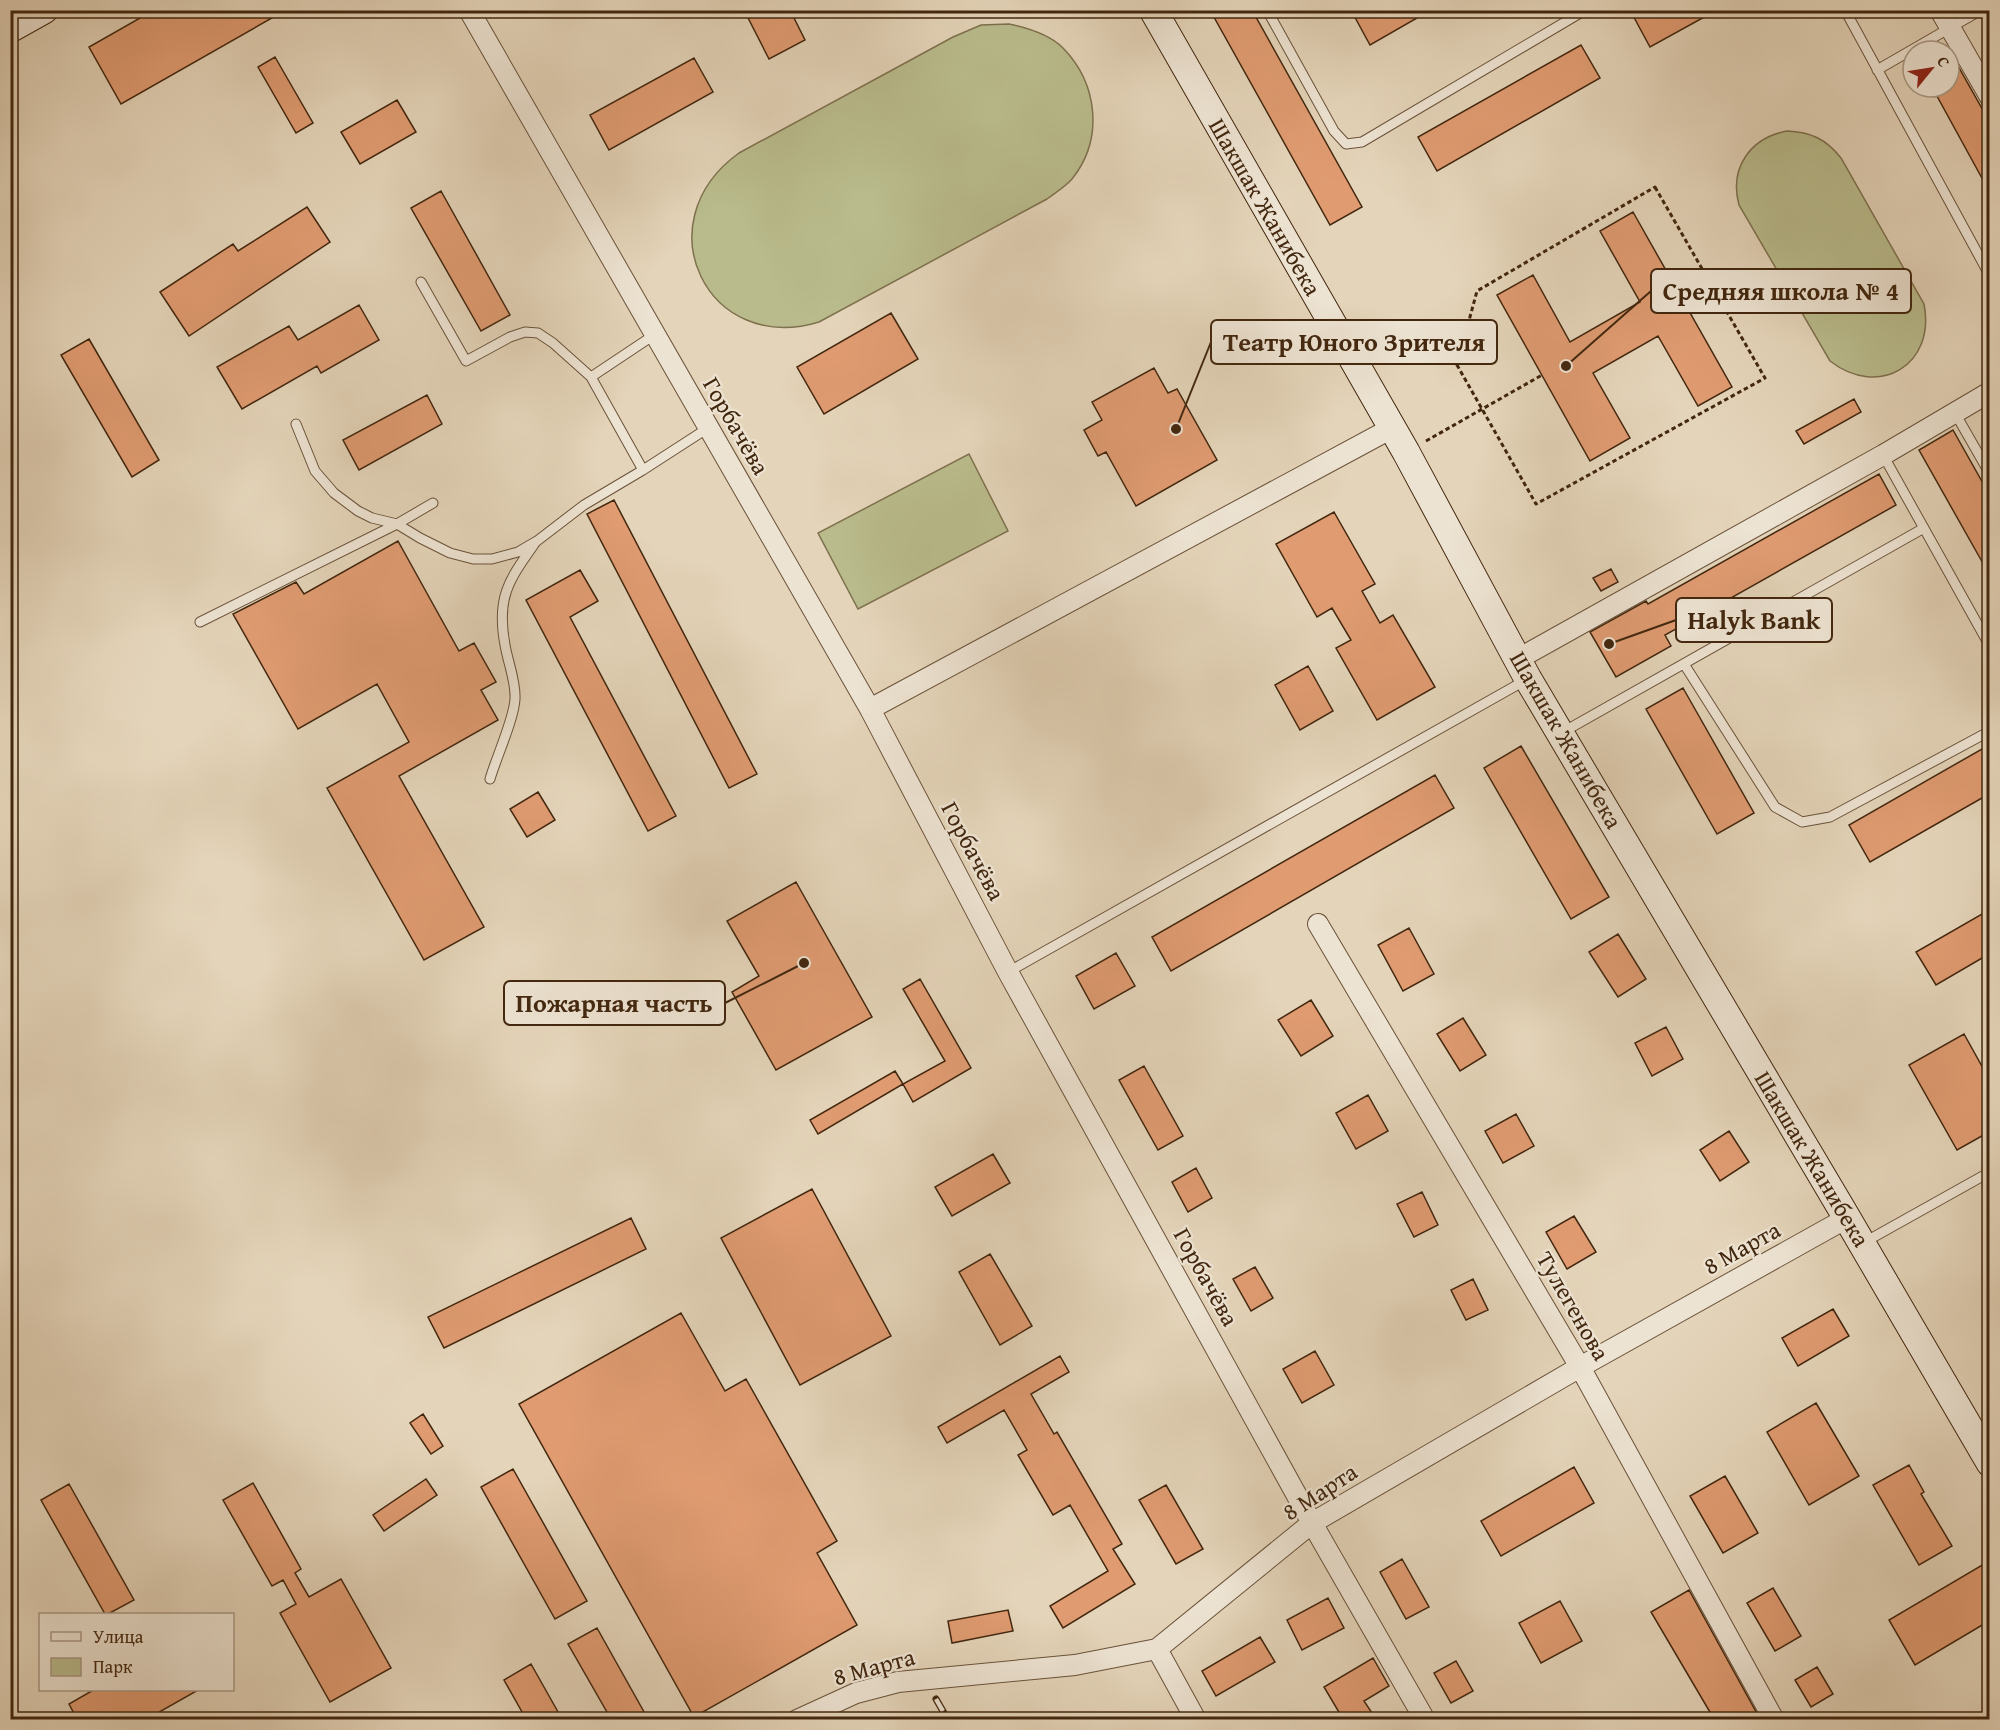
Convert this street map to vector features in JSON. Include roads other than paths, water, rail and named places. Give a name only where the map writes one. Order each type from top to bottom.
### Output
[{"type":"main road","points":[[10,29],[44,10]]},
{"type":"main road","name":"Шакшак Жанибека","points":[[1153,10],[1406,452],[1560,734],[1847,1218],[1989,1463]]},
{"type":"street","name":"Горбачёва","points":[[469,10],[870,709],[1008,972],[1312,1523],[1425,1719]]},
{"type":"street","points":[[1945,19],[1989,97]]},
{"type":"street","points":[[1523,669],[1989,392]]},
{"type":"street","points":[[870,709],[1392,428]]},
{"type":"street","name":"Тулегенова","points":[[1318,924],[1580,1367],[1774,1719]]},
{"type":"street","name":"8 Марта","points":[[797,1719],[856,1693],[898,1682],[1075,1665],[1157,1649],[1312,1523],[1580,1367],[1847,1218]]},
{"type":"street","points":[[1157,1649],[1196,1719]]},
{"type":"lane","points":[[1267,10],[1334,131],[1346,144],[1362,142],[1582,11],[1596,10]]},
{"type":"lane","points":[[1845,10],[1989,276]]},
{"type":"lane","points":[[1877,70],[1945,19],[1981,10]]},
{"type":"lane","points":[[421,282],[466,361],[510,337],[525,332],[538,333],[553,343],[591,377],[644,470]]},
{"type":"lane","points":[[591,377],[654,335]]},
{"type":"lane","points":[[1954,413],[1989,474]]},
{"type":"lane","points":[[297,424],[315,471],[334,493],[358,511],[372,518],[397,524],[450,553],[473,559],[492,559],[518,552],[537,541],[584,505],[644,470],[708,428]]},
{"type":"lane","points":[[1883,455],[1989,642]]},
{"type":"lane","points":[[200,622],[397,524],[433,503]]},
{"type":"lane","points":[[1560,734],[1924,528]]},
{"type":"lane","points":[[490,779],[515,701],[502,616],[504,594],[514,573],[537,541]]},
{"type":"lane","points":[[1684,664],[1775,807],[1802,822],[1830,817],[1989,731]]},
{"type":"lane","points":[[1008,972],[1523,669]]},
{"type":"lane","points":[[1862,1244],[1989,1172]]},
{"type":"railway","points":[[936,1699],[948,1720]]},
{"type":"place","name":"Средняя школа № 4","points":[[1566,366]]},
{"type":"place","name":"Театр Юного Зрителя","points":[[1176,429]]},
{"type":"place","name":"Halyk Bank","points":[[1609,644]]},
{"type":"place","name":"Пожарная часть","points":[[804,963]]}]
